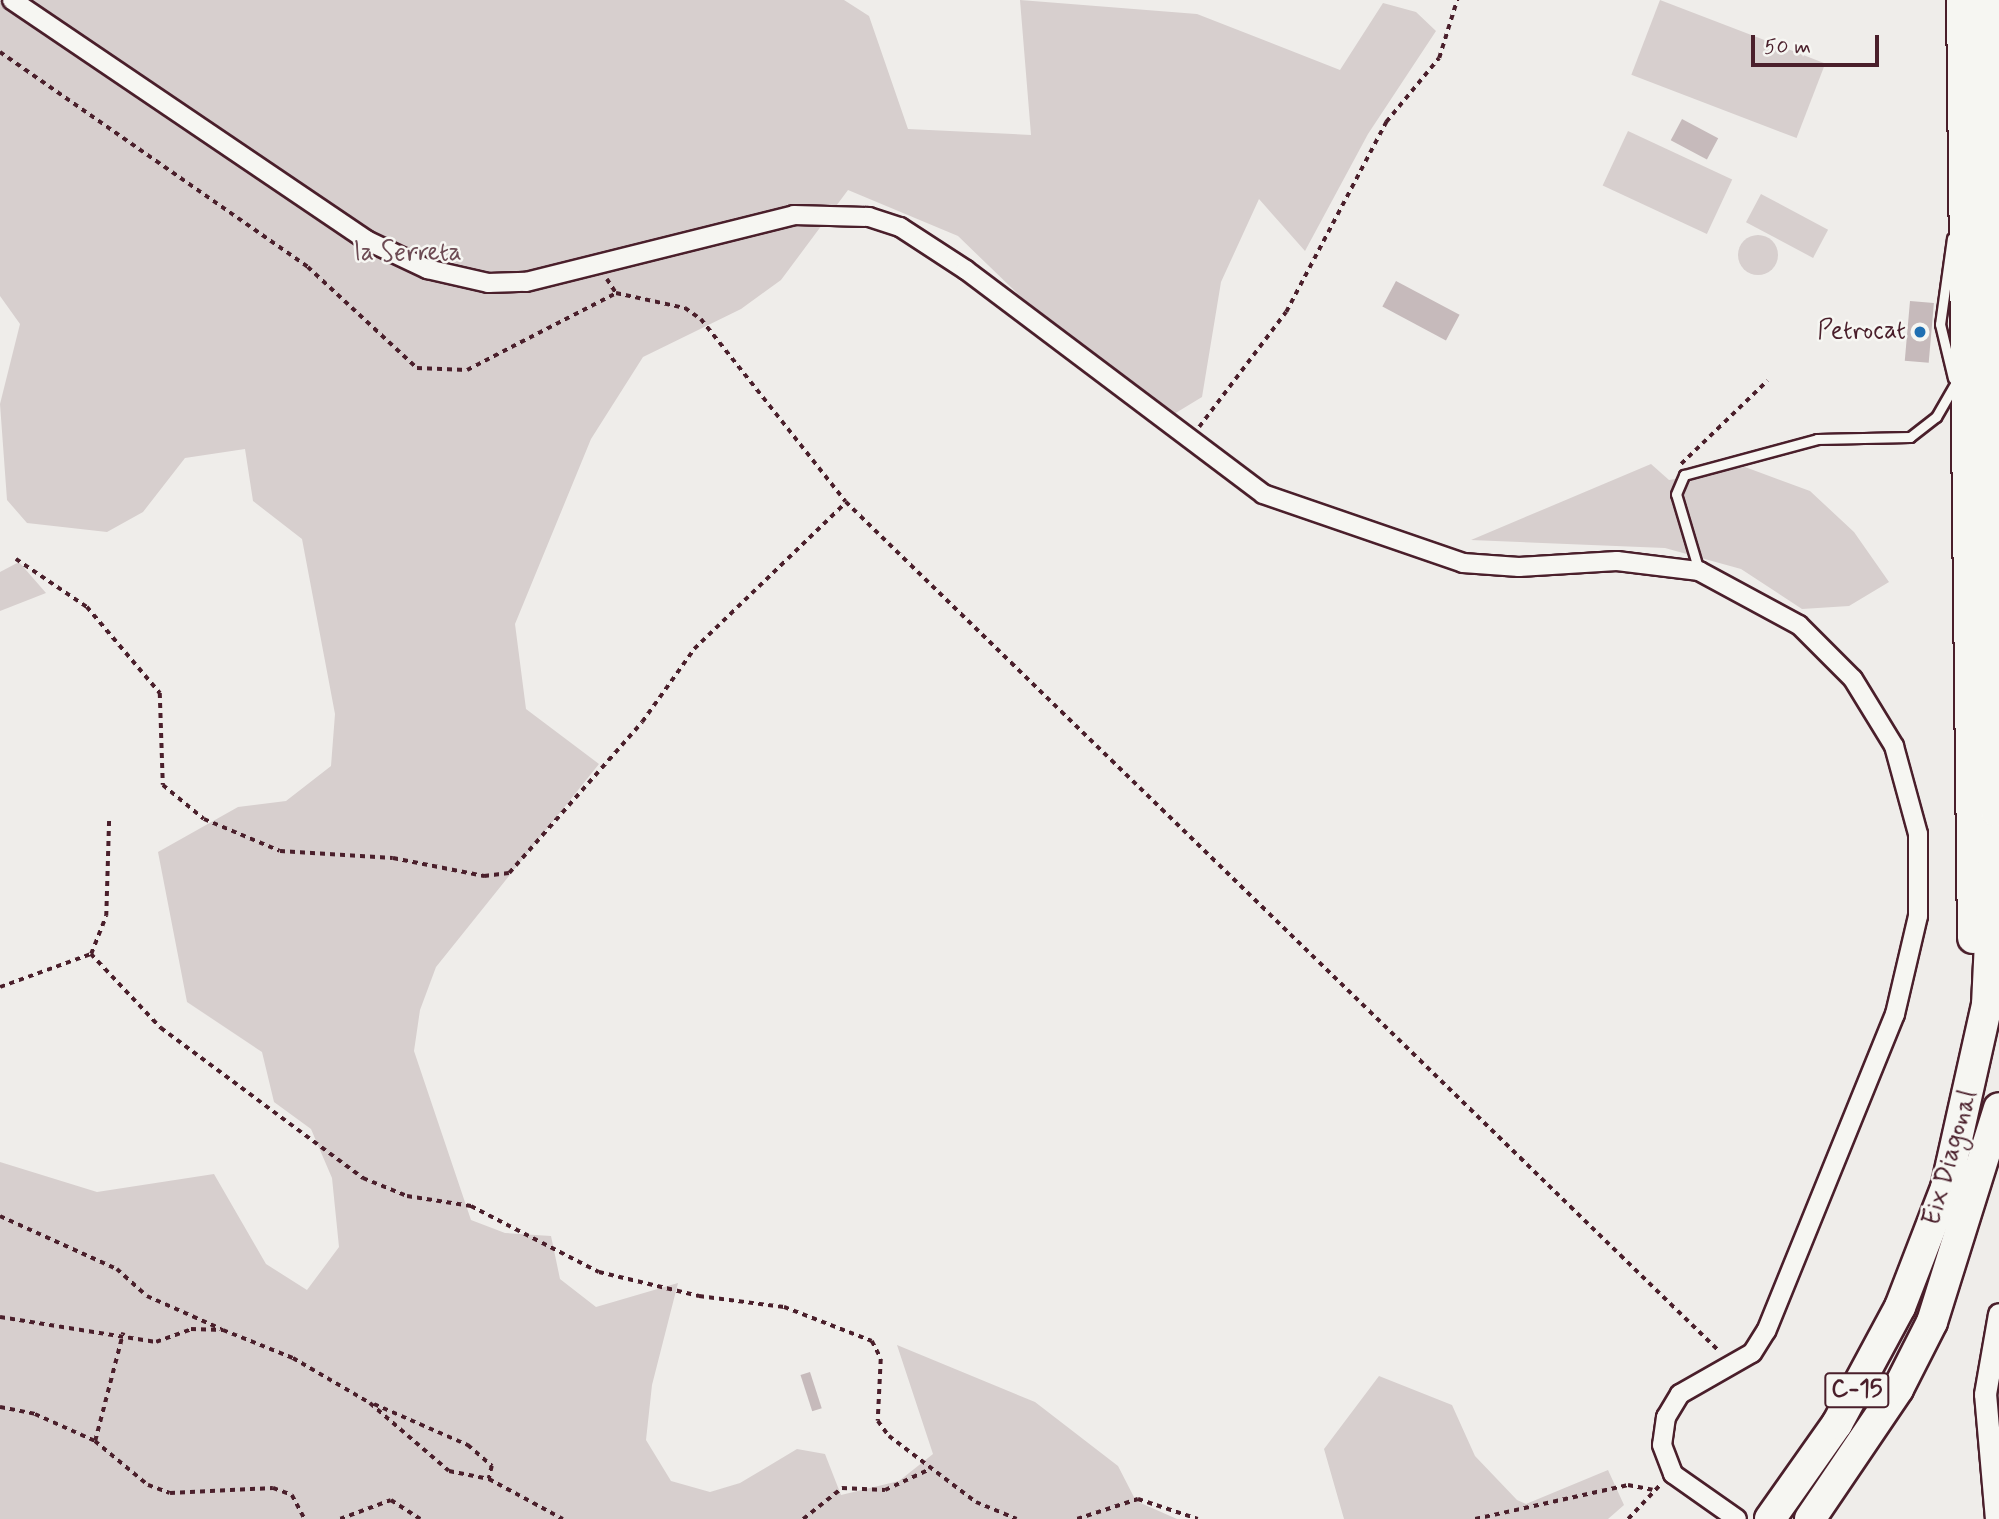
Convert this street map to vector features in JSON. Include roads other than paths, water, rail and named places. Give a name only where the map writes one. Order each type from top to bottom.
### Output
[{"type":"highway","points":[[1924,1249],[1962,1057],[1972,965],[1962,0]]},
{"type":"highway","name":"Eix Diagonal","points":[[1770,1519],[1872,1364],[1924,1249],[1977,1066],[1996,878],[1987,0]]},
{"type":"highway","name":"Eix Diagonal","points":[[1810,1519],[1898,1389],[1931,1322],[1999,1108]]},
{"type":"highway","points":[[1931,1322],[1967,1262],[1999,1174]]},
{"type":"street","points":[[12,0],[396,257],[488,283],[610,265],[794,215],[869,217],[900,227],[966,270],[1188,443],[1263,494],[1463,562],[1519,567],[1616,561],[1699,571],[1779,610],[1853,678],[1902,767],[1920,854],[1914,944],[1895,1014],[1766,1332],[1752,1353],[1701,1377],[1671,1405],[1662,1445],[1673,1474],[1716,1507],[1737,1519]]},
{"type":"street","points":[[1996,1519],[1985,1394],[1999,1314]]},
{"type":"lane","points":[[1963,121],[1940,324],[1954,381],[1968,509]]},
{"type":"lane","points":[[1699,571],[1677,483],[1702,466],[1788,444],[1910,437],[1949,401],[1954,381]]},
{"type":"place","name":"Petrocat","points":[[1920,332]]},
{"type":"park label","name":"la Serreta","points":[[408,254]]}]
